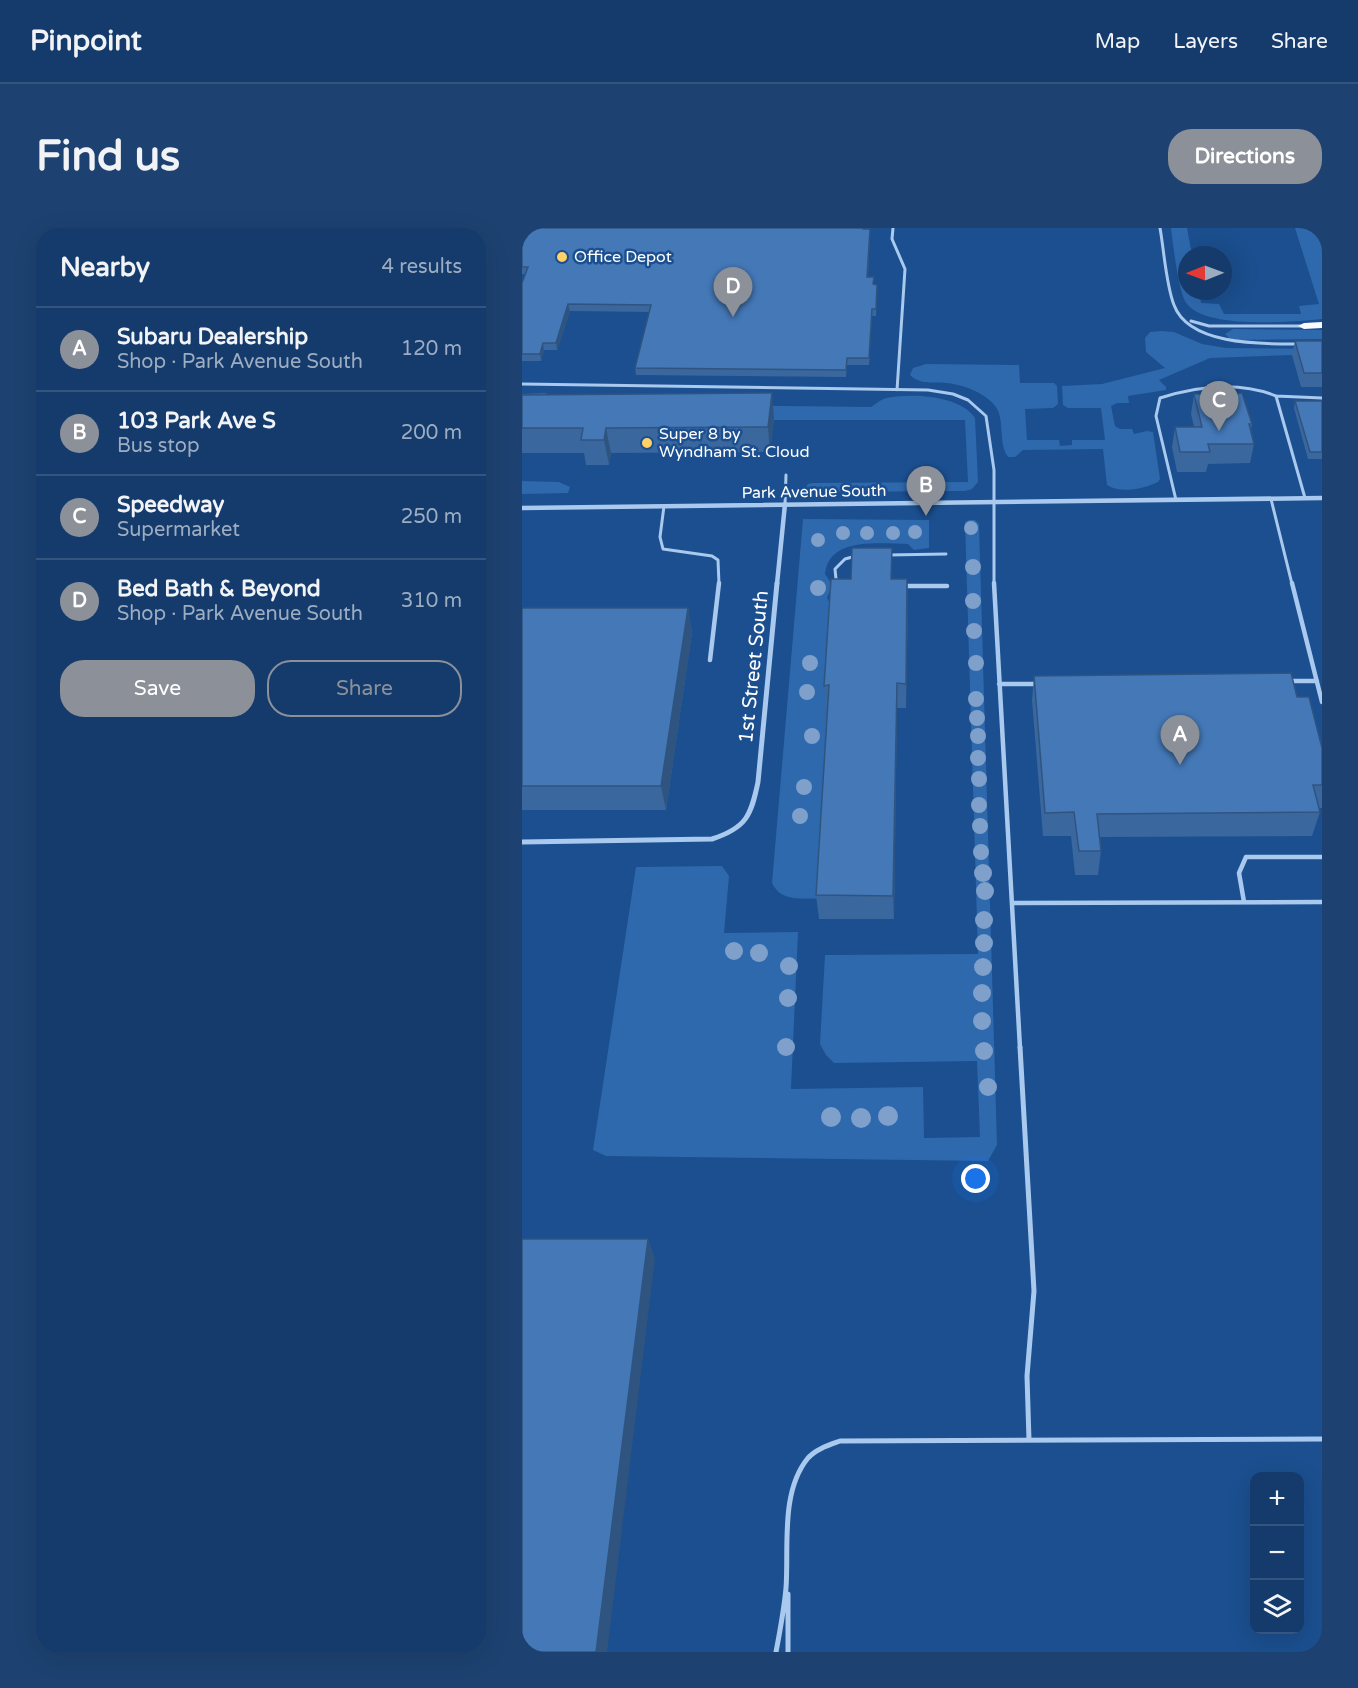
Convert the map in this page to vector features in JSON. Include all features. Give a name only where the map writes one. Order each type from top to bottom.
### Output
[{"type":"highway","points":[[1304,326],[1322,325]]},
{"type":"street","name":"Park Avenue South","points":[[522,508],[1322,498]]},
{"type":"street","name":"1st Street South","points":[[522,842],[712,839],[741,828],[748,819],[758,782],[785,504]]},
{"type":"lane","points":[[893,228],[892,239],[904,269],[897,390]]},
{"type":"lane","points":[[1160,228],[1174,306],[1181,317],[1196,327],[1229,341],[1254,344],[1300,344]]},
{"type":"lane","points":[[1181,317],[1209,326],[1304,326]]},
{"type":"lane","points":[[522,384],[897,390],[954,394],[982,409],[989,427],[994,501],[993,559],[999,684],[1034,1291],[1027,1376],[1029,1440]]},
{"type":"lane","points":[[1176,500],[1156,416],[1160,398],[1192,390],[1233,388],[1264,390],[1276,396],[1322,398]]},
{"type":"lane","points":[[1276,396],[1305,498]]},
{"type":"lane","points":[[785,504],[786,475]]},
{"type":"lane","points":[[1271,498],[1322,702]]},
{"type":"lane","points":[[664,506],[660,537],[663,549],[669,552],[704,553],[713,555],[718,560],[720,572],[710,660]]},
{"type":"lane","points":[[880,555],[946,554]]},
{"type":"lane","points":[[849,585],[836,579],[835,569],[845,559],[863,555]]},
{"type":"lane","points":[[892,586],[947,586]]},
{"type":"lane","points":[[1285,682],[1317,681]]},
{"type":"lane","points":[[999,684],[1043,684]]},
{"type":"lane","points":[[1244,902],[1238,873],[1240,863],[1245,857],[1322,857]]},
{"type":"lane","points":[[1012,903],[1322,902]]},
{"type":"lane","points":[[788,1652],[789,1521],[800,1471],[808,1457],[822,1446],[840,1442],[1322,1439]]},
{"type":"lane","points":[[776,1652],[787,1564]]},
{"type":"shaded area","points":[[1171,228],[1187,228],[1190,246],[1178,246],[1178,276]]},
{"type":"shaded area","points":[[1295,228],[1322,228],[1322,319],[1290,322],[1227,320],[1194,310],[1185,301],[1200,300],[1201,303],[1219,304],[1224,314],[1301,314],[1299,306],[1319,304]]},
{"type":"shaded area","points":[[1233,329],[1322,330],[1322,339],[1237,340],[1225,334]]},
{"type":"shaded area","points":[[1150,332],[1174,332],[1202,344],[1226,348],[1322,349],[1322,354],[1210,358],[1159,380],[1166,390],[1128,396],[1129,403],[1117,403],[1111,406],[1115,426],[1120,429],[1132,429],[1134,434],[1153,432],[1160,479],[1146,487],[1132,490],[1107,485],[1103,449],[1023,450],[1015,457],[1008,457],[1003,445],[999,413],[992,402],[966,387],[922,382],[910,375],[913,368],[926,364],[1019,365],[1020,383],[1054,383],[1057,386],[1058,404],[1053,408],[1025,409],[1027,440],[1059,440],[1060,446],[1072,445],[1072,440],[1105,440],[1101,408],[1068,408],[1063,405],[1062,386],[1102,384],[1165,368],[1146,352],[1145,338]]},
{"type":"shaded area","points":[[545,393],[556,399],[691,394],[695,396],[695,405],[871,407],[883,399],[897,396],[934,397],[958,404],[975,418],[978,482],[972,489],[965,491],[813,492],[805,489],[808,484],[813,483],[968,482],[965,420],[522,420],[522,394]]},
{"type":"shaded area","points":[[522,481],[559,482],[570,487],[568,493],[522,494]]},
{"type":"shaded area","points":[[803,519],[929,520],[929,548],[914,550],[908,544],[871,543],[846,548],[836,553],[829,562],[825,574],[833,586],[827,597],[832,604],[831,710],[820,899],[799,899],[786,896],[772,883]]},
{"type":"shaded area","points":[[975,520],[979,524],[997,1145],[988,1161],[606,1156],[593,1150],[636,867],[722,866],[729,876],[724,933],[798,932],[791,1089],[923,1087],[924,1138],[980,1137],[977,1061],[834,1063],[820,1044],[825,955],[978,954],[965,522]]},
{"type":"building","points":[[533,228],[870,229],[867,277],[874,277],[873,284],[877,285],[876,309],[872,309],[869,358],[847,358],[846,370],[635,368],[651,305],[568,304],[556,343],[543,343],[540,354],[522,354],[522,283],[528,267],[522,267],[522,248],[523,242]]},
{"type":"building","points":[[1295,341],[1322,341],[1322,373],[1304,373]]},
{"type":"building","points":[[772,393],[768,427],[606,428],[604,440],[581,440],[583,428],[522,428],[522,395]]},
{"type":"building","points":[[1242,393],[1252,424],[1249,424],[1254,444],[1208,444],[1210,452],[1180,452],[1175,427],[1202,427],[1194,394]]},
{"type":"building","points":[[1295,401],[1322,401],[1322,452],[1310,452]]},
{"type":"building","points":[[852,548],[892,548],[891,579],[907,579],[906,684],[897,683],[893,896],[816,895],[829,685],[824,686],[831,579],[851,579]]},
{"type":"building","points":[[522,608],[688,608],[661,786],[522,786]]},
{"type":"building","points":[[1291,673],[1297,697],[1309,697],[1322,748],[1322,785],[1313,785],[1320,812],[1097,814],[1101,851],[1079,851],[1074,812],[1045,813],[1034,676]]},
{"type":"building","points":[[522,1239],[648,1239],[596,1652],[522,1652]]},
{"type":"place","name":"Office Depot","points":[[562,257]]},
{"type":"place","name":"Bed Bath & Beyond","points":[[733,317]]},
{"type":"place","name":"Speedway","points":[[1219,431]]},
{"type":"place","name":"Super 8 by Wyndham St. Cloud","points":[[647,443]]},
{"type":"place","name":"103 Park Ave S","points":[[926,516]]},
{"type":"place","name":"Subaru Dealership","points":[[1180,765]]}]
